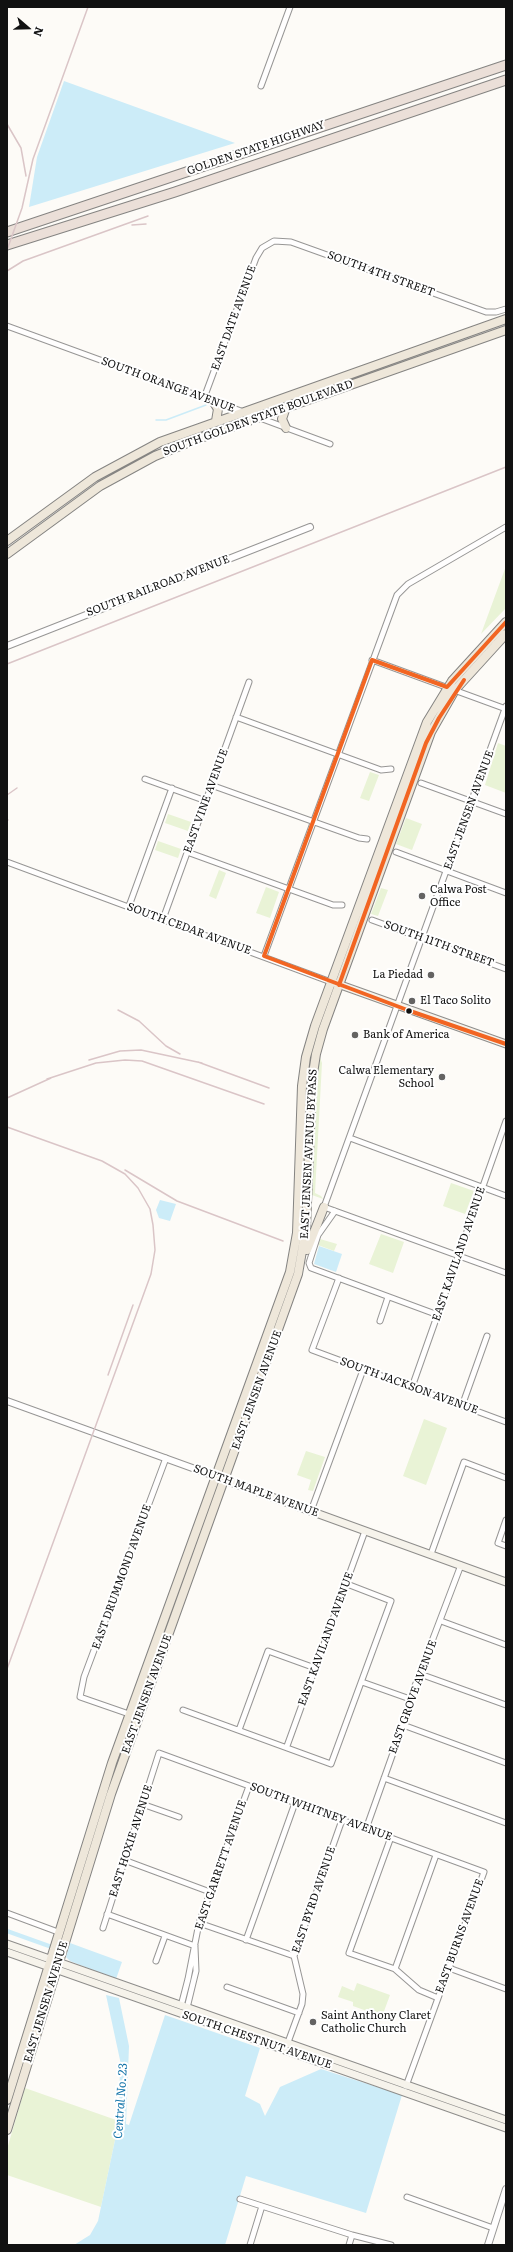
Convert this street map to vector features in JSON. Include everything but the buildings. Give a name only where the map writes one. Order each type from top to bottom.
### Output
[{"type":"highway","name":"GOLDEN STATE HIGHWAY","points":[[7,232],[503,66]]},
{"type":"highway","name":"GOLDEN STATE HIGHWAY","points":[[7,245],[175,192],[506,80]]},
{"type":"highway","points":[[456,96],[506,86]]},
{"type":"main road","name":"SOUTH GOLDEN STATE BOULEVARD","points":[[7,541],[81,486],[114,465],[160,442],[506,319]]},
{"type":"main road","name":"SOUTH GOLDEN STATE BOULEVARD","points":[[7,554],[81,499],[128,470],[166,451],[257,417],[506,330]]},
{"type":"main road","points":[[213,401],[218,409],[216,421]]},
{"type":"main road","points":[[286,407],[282,419],[286,428]]},
{"type":"main road","name":"EAST JENSEN AVENUE BYPASS","points":[[301,1263],[306,1228],[313,1069],[335,984],[420,738],[447,687],[506,622]]},
{"type":"main road","name":"EAST JENSEN AVENUE BYPASS","points":[[295,1248],[304,1072],[310,1041],[335,984],[426,743],[456,690],[506,634]]},
{"type":"main road","name":"SOUTH CEDAR AVENUE","points":[[335,984],[506,1044]]},
{"type":"main road","points":[[301,1263],[324,1207]]},
{"type":"main road","name":"EAST JENSEN AVENUE","points":[[7,2100],[89,1830],[129,1714],[286,1283],[295,1248]]},
{"type":"main road","name":"EAST JENSEN AVENUE","points":[[7,2130],[111,1794],[292,1292],[301,1263]]},
{"type":"main road","name":"SOUTH MAPLE AVENUE","points":[[224,1480],[506,1582]]},
{"type":"main road","points":[[7,1944],[49,1963]]},
{"type":"main road","name":"SOUTH CHESTNUT AVENUE","points":[[7,1952],[49,1963],[286,2050],[506,2120]]},
{"type":"main road","name":"SOUTH CHESTNUT AVENUE","points":[[57,1966],[288,2042],[406,2087],[506,2128]]},
{"type":"street","points":[[261,86],[290,7]]},
{"type":"street","name":"SOUTH 4TH STREET","points":[[270,242],[283,240],[291,242],[491,313],[506,310]]},
{"type":"street","name":"EAST DATE AVENUE","points":[[204,398],[256,258],[259,251],[270,242]]},
{"type":"street","name":"SOUTH ORANGE AVENUE","points":[[7,326],[330,444]]},
{"type":"street","name":"SOUTH RAILROAD AVENUE","points":[[7,646],[310,527]]},
{"type":"street","points":[[264,956],[397,595],[408,584],[506,527]]},
{"type":"street","points":[[372,660],[506,708]]},
{"type":"street","name":"EAST VINE AVENUE","points":[[163,919],[249,682]]},
{"type":"street","name":"EAST JENSEN AVENUE","points":[[324,1207],[506,708]]},
{"type":"street","points":[[236,717],[380,770],[391,769]]},
{"type":"street","points":[[145,779],[206,801]]},
{"type":"street","points":[[421,783],[506,814]]},
{"type":"street","points":[[211,785],[359,838],[367,839]]},
{"type":"street","points":[[129,906],[172,788]]},
{"type":"street","points":[[187,852],[333,905],[342,905]]},
{"type":"street","points":[[396,852],[506,893]]},
{"type":"street","name":"SOUTH CEDAR AVENUE","points":[[7,862],[264,956],[335,984]]},
{"type":"street","name":"SOUTH 11TH STREET","points":[[372,920],[423,937],[506,969]]},
{"type":"street","name":"EAST KAVILAND AVENUE","points":[[412,1387],[506,1121]]},
{"type":"street","points":[[350,1138],[506,1196]]},
{"type":"street","points":[[324,1207],[506,1273]]},
{"type":"street","points":[[335,1210],[323,1225],[316,1241],[309,1263],[313,1269],[438,1315]]},
{"type":"street","name":"SOUTH JACKSON AVENUE","points":[[339,1278],[312,1350],[506,1422]]},
{"type":"street","points":[[380,1321],[388,1297]]},
{"type":"street","points":[[462,1406],[487,1336]]},
{"type":"street","points":[[311,1511],[363,1370]]},
{"type":"street","name":"SOUTH MAPLE AVENUE","points":[[7,1400],[224,1480]]},
{"type":"street","name":"EAST DRUMMOND AVENUE","points":[[129,1714],[80,1697],[84,1677],[166,1458]]},
{"type":"street","points":[[431,1554],[464,1462],[506,1478]]},
{"type":"street","points":[[506,1520],[498,1543],[506,1546]]},
{"type":"street","name":"EAST KAVILAND AVENUE","points":[[287,1746],[365,1531]]},
{"type":"street","name":"EAST GROVE AVENUE","points":[[366,1829],[403,1725],[410,1699],[441,1621],[461,1565]]},
{"type":"street","points":[[183,1710],[287,1746],[332,1764],[391,1601],[346,1584]]},
{"type":"street","points":[[441,1621],[506,1645]]},
{"type":"street","points":[[239,1730],[268,1652],[316,1668]]},
{"type":"street","points":[[420,1674],[506,1705]]},
{"type":"street","points":[[362,1682],[410,1699]]},
{"type":"street","points":[[403,1725],[506,1763]]},
{"type":"street","name":"SOUTH WHITNEY AVENUE","points":[[159,1753],[484,1872]]},
{"type":"street","name":"EAST HOXIE AVENUE","points":[[103,1928],[159,1753]]},
{"type":"street","points":[[384,1778],[506,1823]]},
{"type":"street","name":"EAST GARRETT AVENUE","points":[[184,2007],[196,1971],[195,1946],[199,1923],[249,1786]]},
{"type":"street","points":[[246,1940],[295,1803]]},
{"type":"street","points":[[142,1804],[179,1817]]},
{"type":"street","name":"EAST BYRD AVENUE","points":[[286,2050],[299,2013],[303,1994],[294,1956],[342,1820]]},
{"type":"street","points":[[391,1838],[349,1953],[395,1969],[420,1990],[438,1998]]},
{"type":"street","points":[[395,1969],[436,1855]]},
{"type":"street","points":[[124,1860],[210,1892]]},
{"type":"street","name":"EAST BURNS AVENUE","points":[[406,2087],[484,1872]]},
{"type":"street","points":[[7,1914],[58,1932]]},
{"type":"street","points":[[107,1914],[195,1946]]},
{"type":"street","points":[[199,1923],[294,1956]]},
{"type":"street","points":[[156,1961],[165,1936]]},
{"type":"street","points":[[449,1968],[506,1989]]},
{"type":"street","points":[[227,1987],[299,2013]]},
{"type":"street","points":[[488,2245],[506,2189]]},
{"type":"street","points":[[406,2197],[493,2228]]},
{"type":"street","points":[[240,2198],[352,2235],[391,2245]]},
{"type":"street","points":[[250,2245],[262,2206]]},
{"type":"street","points":[[349,2245],[352,2235]]},
{"type":"green space","points":[[506,566],[506,608],[481,634]]},
{"type":"green space","points":[[498,743],[506,746],[506,793],[485,785]]},
{"type":"green space","points":[[370,772],[379,775],[369,801],[360,798]]},
{"type":"green space","points":[[168,814],[191,822],[188,831],[165,823]]},
{"type":"green space","points":[[406,818],[422,824],[412,850],[396,844]]},
{"type":"green space","points":[[158,841],[181,849],[178,858],[155,850]]},
{"type":"green space","points":[[219,870],[226,873],[216,899],[209,896]]},
{"type":"green space","points":[[266,887],[279,892],[270,918],[256,913]]},
{"type":"green space","points":[[381,888],[388,890],[378,916],[371,914]]},
{"type":"green space","points":[[320,1057],[322,1063],[315,1193],[323,1199],[312,1195],[316,1091]]},
{"type":"green space","points":[[451,1183],[474,1191],[465,1214],[443,1206]]},
{"type":"green space","points":[[381,1234],[404,1242],[393,1273],[369,1264]]},
{"type":"green space","points":[[320,1239],[337,1244],[334,1251],[318,1245]]},
{"type":"green space","points":[[424,1419],[447,1428],[426,1485],[403,1476]]},
{"type":"green space","points":[[306,1451],[325,1457],[313,1491],[308,1490],[311,1480],[297,1475]]},
{"type":"green space","points":[[357,1983],[390,1995],[380,2022],[371,2018],[373,2018],[375,2014],[353,2006],[353,2002],[338,1997],[342,1986],[354,1991]]},
{"type":"green space","points":[[25,2088],[119,2121],[101,2207],[7,2175],[7,2149]]},
{"type":"water","points":[[64,81],[235,143],[29,207],[37,157]]},
{"type":"water","points":[[160,1200],[176,1204],[170,1221],[159,1218],[156,1210]]},
{"type":"water","points":[[319,1246],[342,1254],[336,1272],[314,1264]]},
{"type":"water","points":[[70,1943],[122,1962],[116,1979],[70,1961],[66,1957]]},
{"type":"water","points":[[106,1995],[119,1998],[129,2046],[126,2124],[129,2125],[165,2015],[260,2048],[245,2096],[260,2104],[265,2116],[280,2087],[321,2069],[402,2095],[366,2213],[246,2176],[225,2245],[74,2245],[90,2235],[98,2221],[119,2121],[120,2060]]},
{"type":"waterway","points":[[156,420],[166,420],[206,405]]},
{"type":"waterway","name":"Central No. 23","points":[[7,1931],[49,1946]]},
{"type":"railway","points":[[7,250],[22,208],[33,159],[88,7]]},
{"type":"railway","points":[[7,124],[21,148],[26,176]]},
{"type":"railway","points":[[7,271],[23,261],[148,216]]},
{"type":"railway","points":[[132,225],[146,224]]},
{"type":"railway","points":[[7,664],[506,467]]},
{"type":"railway","points":[[7,795],[17,788]]},
{"type":"railway","points":[[118,1010],[139,1021],[166,1046],[180,1054]]},
{"type":"railway","points":[[89,1060],[120,1051],[141,1050],[202,1063]]},
{"type":"railway","points":[[47,1079],[96,1063],[125,1060],[142,1061],[264,1104]]},
{"type":"railway","points":[[198,1062],[269,1088]]},
{"type":"railway","points":[[7,1098],[51,1078]]},
{"type":"railway","points":[[7,1127],[102,1161],[125,1174],[138,1188],[150,1209],[155,1250],[151,1274],[7,1669]]},
{"type":"railway","points":[[125,1170],[177,1201],[283,1241]]},
{"type":"railway","points":[[108,1375],[133,1305]]},
{"type":"transit line","points":[[506,622],[447,687],[372,660],[264,956],[410,1011],[506,1044]]},
{"type":"transit line","points":[[339,985],[426,743],[439,718],[464,680]]},
{"type":"place","name":"Calwa Post Office","points":[[422,896]]},
{"type":"place","name":"La Piedad","points":[[431,975]]},
{"type":"place","name":"El Taco Solito","points":[[412,1001]]},
{"type":"place","name":"Bank of America","points":[[355,1035]]},
{"type":"place","name":"Calwa Elementary School","points":[[442,1077]]},
{"type":"place","name":"Saint Anthony Claret Catholic Church","points":[[313,2022]]}]
